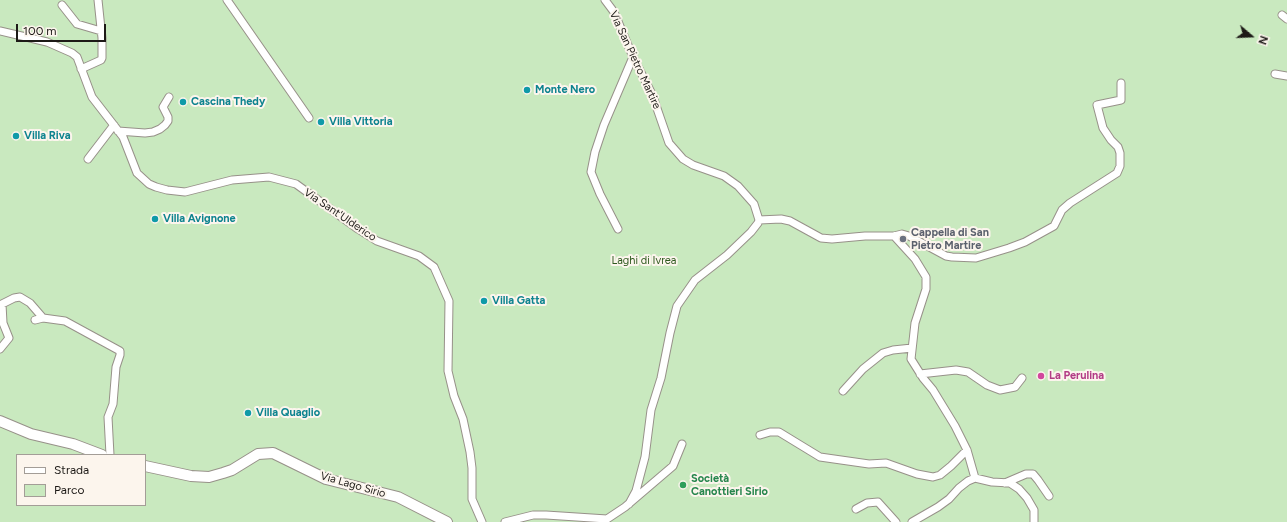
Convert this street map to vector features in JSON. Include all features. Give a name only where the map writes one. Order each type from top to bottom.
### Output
[{"type":"main road","points":[[0,421],[31,434],[73,444],[99,454]]},
{"type":"main road","name":"Via Lago Sirio","points":[[146,466],[191,476],[209,476],[232,470],[258,454],[273,453],[326,479],[398,497],[447,522]]},
{"type":"street","points":[[81,69],[101,60],[102,58],[98,0]]},
{"type":"street","points":[[227,0],[309,118]]},
{"type":"street","name":"Via San Pietro Martire","points":[[606,0],[620,24],[633,57],[652,94],[669,143],[683,158],[693,165],[724,176],[738,186],[754,204],[759,220]]},
{"type":"street","points":[[62,5],[78,24],[101,31]]},
{"type":"street","name":"Via Sant'Ulderico","points":[[0,31],[46,42],[72,53],[77,57],[92,97],[123,137],[137,173],[156,188],[185,192],[232,180],[269,177],[296,184],[377,241],[419,256],[434,266],[449,300],[448,371],[454,396],[463,419],[470,452],[472,468],[472,499],[482,522]]},
{"type":"street","points":[[618,229],[600,194],[592,172],[595,152],[604,125],[633,57]]},
{"type":"street","points":[[1275,74],[1287,76]]},
{"type":"street","points":[[629,504],[634,497],[645,457],[651,410],[661,378],[677,306],[695,280],[727,255],[751,232],[759,220],[782,219],[790,221],[821,238],[832,239],[865,236],[894,236],[898,234],[906,235],[946,256],[952,257],[976,258],[1025,242],[1054,226],[1062,210],[1081,195],[1117,173],[1120,166],[1120,153],[1118,147],[1103,128],[1097,105],[1121,100],[1121,83]]},
{"type":"street","points":[[88,159],[116,128],[145,133],[160,129],[168,121],[168,117],[163,107],[169,97]]},
{"type":"street","points":[[894,236],[915,259],[926,277],[926,289],[915,323],[911,359],[920,374],[933,390],[967,450],[975,478]]},
{"type":"street","points":[[0,349],[9,338],[3,323],[1,305],[14,298],[20,297],[30,303],[43,318]]},
{"type":"street","points":[[35,320],[43,318],[65,321],[95,339],[120,351],[116,367],[112,404],[108,417],[110,454]]},
{"type":"street","points":[[843,391],[852,380],[883,353],[893,350],[912,348]]},
{"type":"street","points":[[920,374],[956,370],[968,372],[987,385],[1000,390],[1015,387],[1022,378]]},
{"type":"street","points":[[760,435],[770,432],[779,432],[820,457],[869,464],[886,463],[917,474],[933,477],[940,475],[967,450]]},
{"type":"street","points":[[505,522],[533,515],[606,520],[629,504],[673,466],[682,444]]},
{"type":"street","points":[[1005,483],[1026,474],[1033,474],[1049,496]]},
{"type":"street","points":[[912,522],[949,499],[968,481],[975,478],[1010,483],[1027,498],[1034,510],[1034,522]]},
{"type":"street","points":[[856,509],[867,504],[878,502],[896,522]]},
{"type":"green space","name":"Laghi di Ivrea","points":[[0,0],[1287,0],[1287,522],[0,522]]},
{"type":"place","name":"Monte Nero","points":[[527,90]]},
{"type":"place","name":"Cascina Thedy","points":[[183,102]]},
{"type":"place","name":"Villa Vittoria","points":[[321,122]]},
{"type":"place","name":"Villa Riva","points":[[16,136]]},
{"type":"place","name":"Villa Avignone","points":[[155,219]]},
{"type":"place","name":"Cappella di San Pietro Martire","points":[[903,239]]},
{"type":"place","name":"Villa Gatta","points":[[484,301]]},
{"type":"place","name":"La Perulina","points":[[1041,376]]},
{"type":"place","name":"Villa Quaglio","points":[[248,413]]},
{"type":"place","name":"Società Canottieri Sirio","points":[[683,485]]}]
